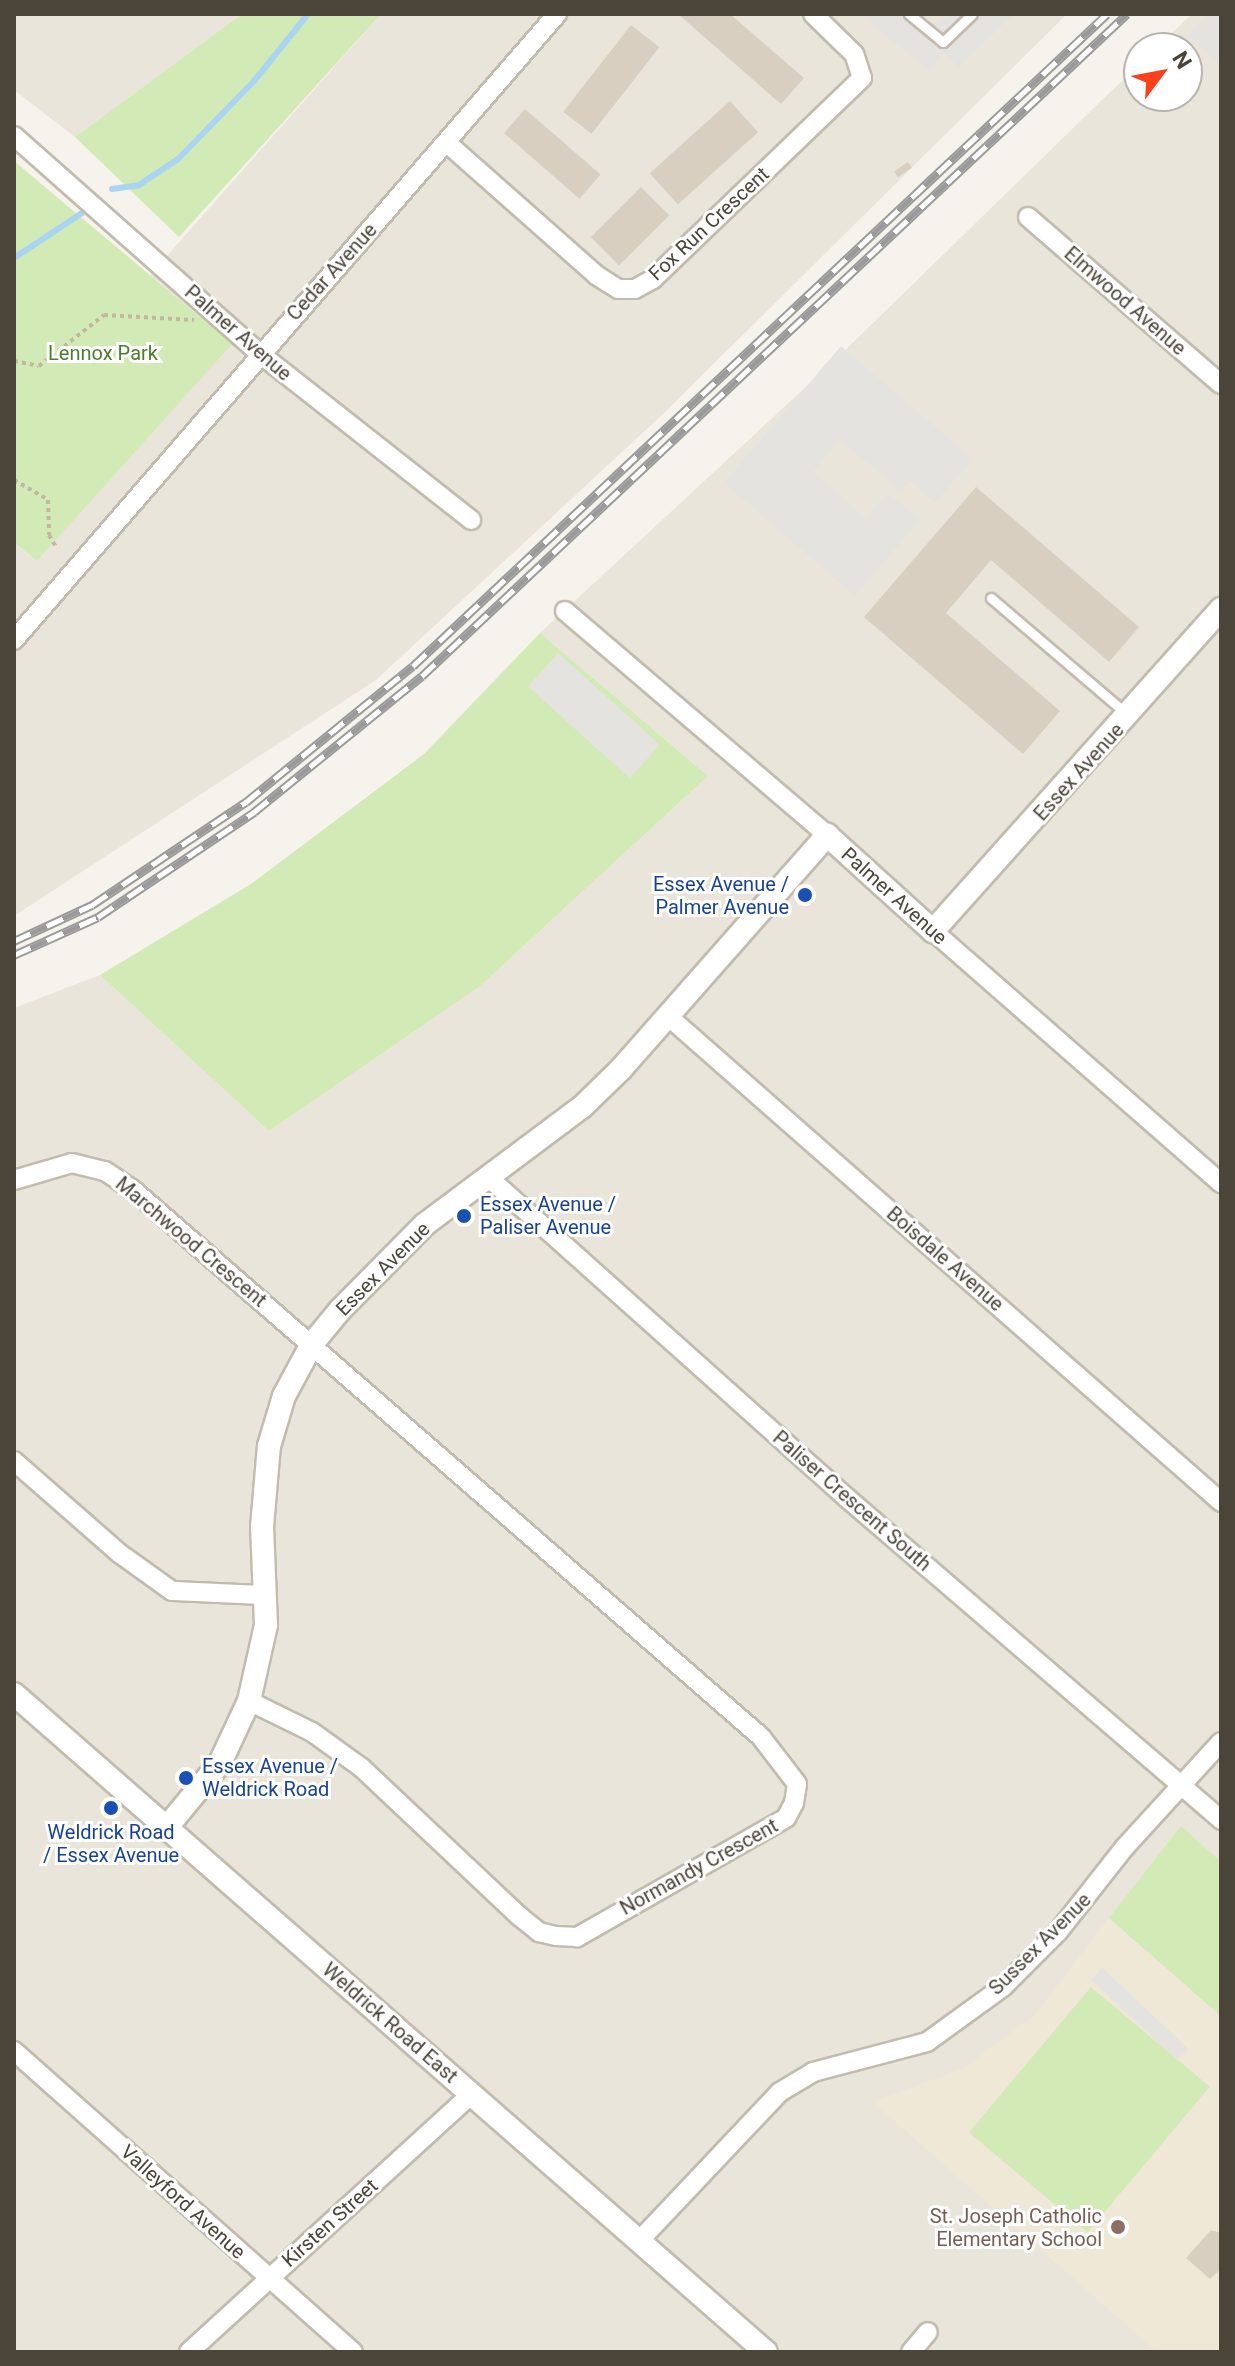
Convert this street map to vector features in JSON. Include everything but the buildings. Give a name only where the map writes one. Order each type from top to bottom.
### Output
[{"type":"street","name":"Cedar Avenue","points":[[14,640],[259,353],[447,143],[557,14]]},
{"type":"street","name":"Fox Run Crescent","points":[[447,143],[596,275],[618,289],[635,289],[664,268],[862,78],[854,54],[813,14]]},
{"type":"street","name":"Palmer Avenue","points":[[14,136],[259,353],[471,520]]},
{"type":"street","name":"Elmwood Avenue","points":[[1028,217],[1221,384]]},
{"type":"street","name":"Essex Avenue","points":[[933,931],[1130,716],[1221,609]]},
{"type":"street","name":"Palmer Avenue","points":[[565,611],[827,835],[1221,1183]]},
{"type":"street","name":"Essex Avenue","points":[[167,1827],[220,1763],[249,1701],[266,1625],[262,1527],[269,1446],[284,1396],[312,1344],[399,1248],[582,1107],[669,1017],[827,835]]},
{"type":"street","name":"Boisdale Avenue","points":[[669,1017],[1221,1502]]},
{"type":"street","name":"Marchwood Crescent","points":[[14,1180],[72,1163],[105,1171],[132,1189],[312,1344]]},
{"type":"street","name":"Paliser Crescent South","points":[[488,1177],[859,1509],[1221,1820]]},
{"type":"street","name":"Normandy Crescent","points":[[249,1701],[312,1732],[362,1768],[519,1916],[539,1932],[556,1936],[577,1937],[786,1818],[794,1803],[797,1784],[761,1737],[312,1344]]},
{"type":"street","points":[[14,1461],[128,1561],[172,1591],[264,1595]]},
{"type":"street","name":"Weldrick Road East","points":[[14,1694],[766,2352]]},
{"type":"street","name":"Sussex Avenue","points":[[639,2241],[780,2092],[813,2072],[927,2042],[1004,1986],[1058,1932],[1221,1742]]},
{"type":"street","name":"Valleyford Avenue","points":[[14,2051],[353,2352]]},
{"type":"street","name":"Kirsten Street","points":[[189,2352],[472,2094]]},
{"type":"street","points":[[911,2352],[928,2332]]},
{"type":"lane","points":[[909,14],[943,42],[972,14]]},
{"type":"lane","points":[[991,598],[1130,716]]},
{"type":"path","points":[[14,361],[39,366],[104,315],[200,320]]},
{"type":"path","points":[[14,480],[48,500],[49,535],[57,549]]},
{"type":"shaded area","points":[[14,14],[242,14],[75,137],[14,90]]},
{"type":"shaded area","points":[[381,14],[1067,14],[663,414],[376,680],[14,916],[14,542],[37,561],[231,343],[150,275]]},
{"type":"shaded area","points":[[860,14],[928,14],[924,21],[937,23],[952,14],[1014,14],[959,67],[944,53],[929,71]]},
{"type":"shaded area","points":[[1192,14],[1221,14],[1221,2352],[14,2352],[14,1008],[100,975],[269,1131],[479,987],[708,776],[540,633],[834,361],[1123,80],[1123,112],[1203,112],[1203,32],[1173,32]]},
{"type":"shaded area","points":[[1208,14],[1221,14],[1219,64],[1203,49],[1203,32],[1191,32]]},
{"type":"shaded area","points":[[841,346],[973,459],[935,503],[910,481],[901,491],[840,440],[813,472],[866,518],[888,493],[920,520],[855,596],[724,483]]},
{"type":"shaded area","points":[[558,653],[660,745],[630,778],[528,686]]},
{"type":"shaded area","name":"St. Joseph Catholic Elementary School","points":[[1109,1918],[1221,2016],[1221,2352],[1157,2352],[873,2102],[964,2068],[1034,2016]]},
{"type":"shaded area","points":[[1102,1968],[1188,2048],[1177,2060],[1091,1980]]},
{"type":"green space","points":[[242,14],[381,14],[179,237],[75,137]]},
{"type":"green space","name":"Lennox Park","points":[[14,161],[232,344],[37,561],[14,542]]},
{"type":"green space","points":[[540,633],[708,776],[479,987],[269,1131],[100,975],[251,884],[424,754]]},
{"type":"green space","points":[[1181,1826],[1221,1862],[1221,2016],[1109,1918]]},
{"type":"green space","points":[[1091,1987],[1210,2087],[1088,2232],[969,2133]]},
{"type":"waterway","points":[[112,189],[139,185],[178,159],[254,81],[308,14]]},
{"type":"waterway","points":[[14,258],[82,213]]},
{"type":"railway","points":[[14,941],[92,905],[246,802],[413,666],[1107,14]]},
{"type":"railway","points":[[14,955],[98,917],[254,812],[422,676],[1127,14]]},
{"type":"place","name":"Essex Avenue / Palmer Avenue","points":[[805,895]]},
{"type":"place","name":"Essex Avenue / Paliser Avenue","points":[[464,1216]]},
{"type":"place","name":"Essex Avenue / Weldrick Road","points":[[186,1778]]},
{"type":"place","name":"Weldrick Road / Essex Avenue","points":[[111,1808]]},
{"type":"place","name":"St. Joseph Catholic Elementary School","points":[[1118,2227]]}]
